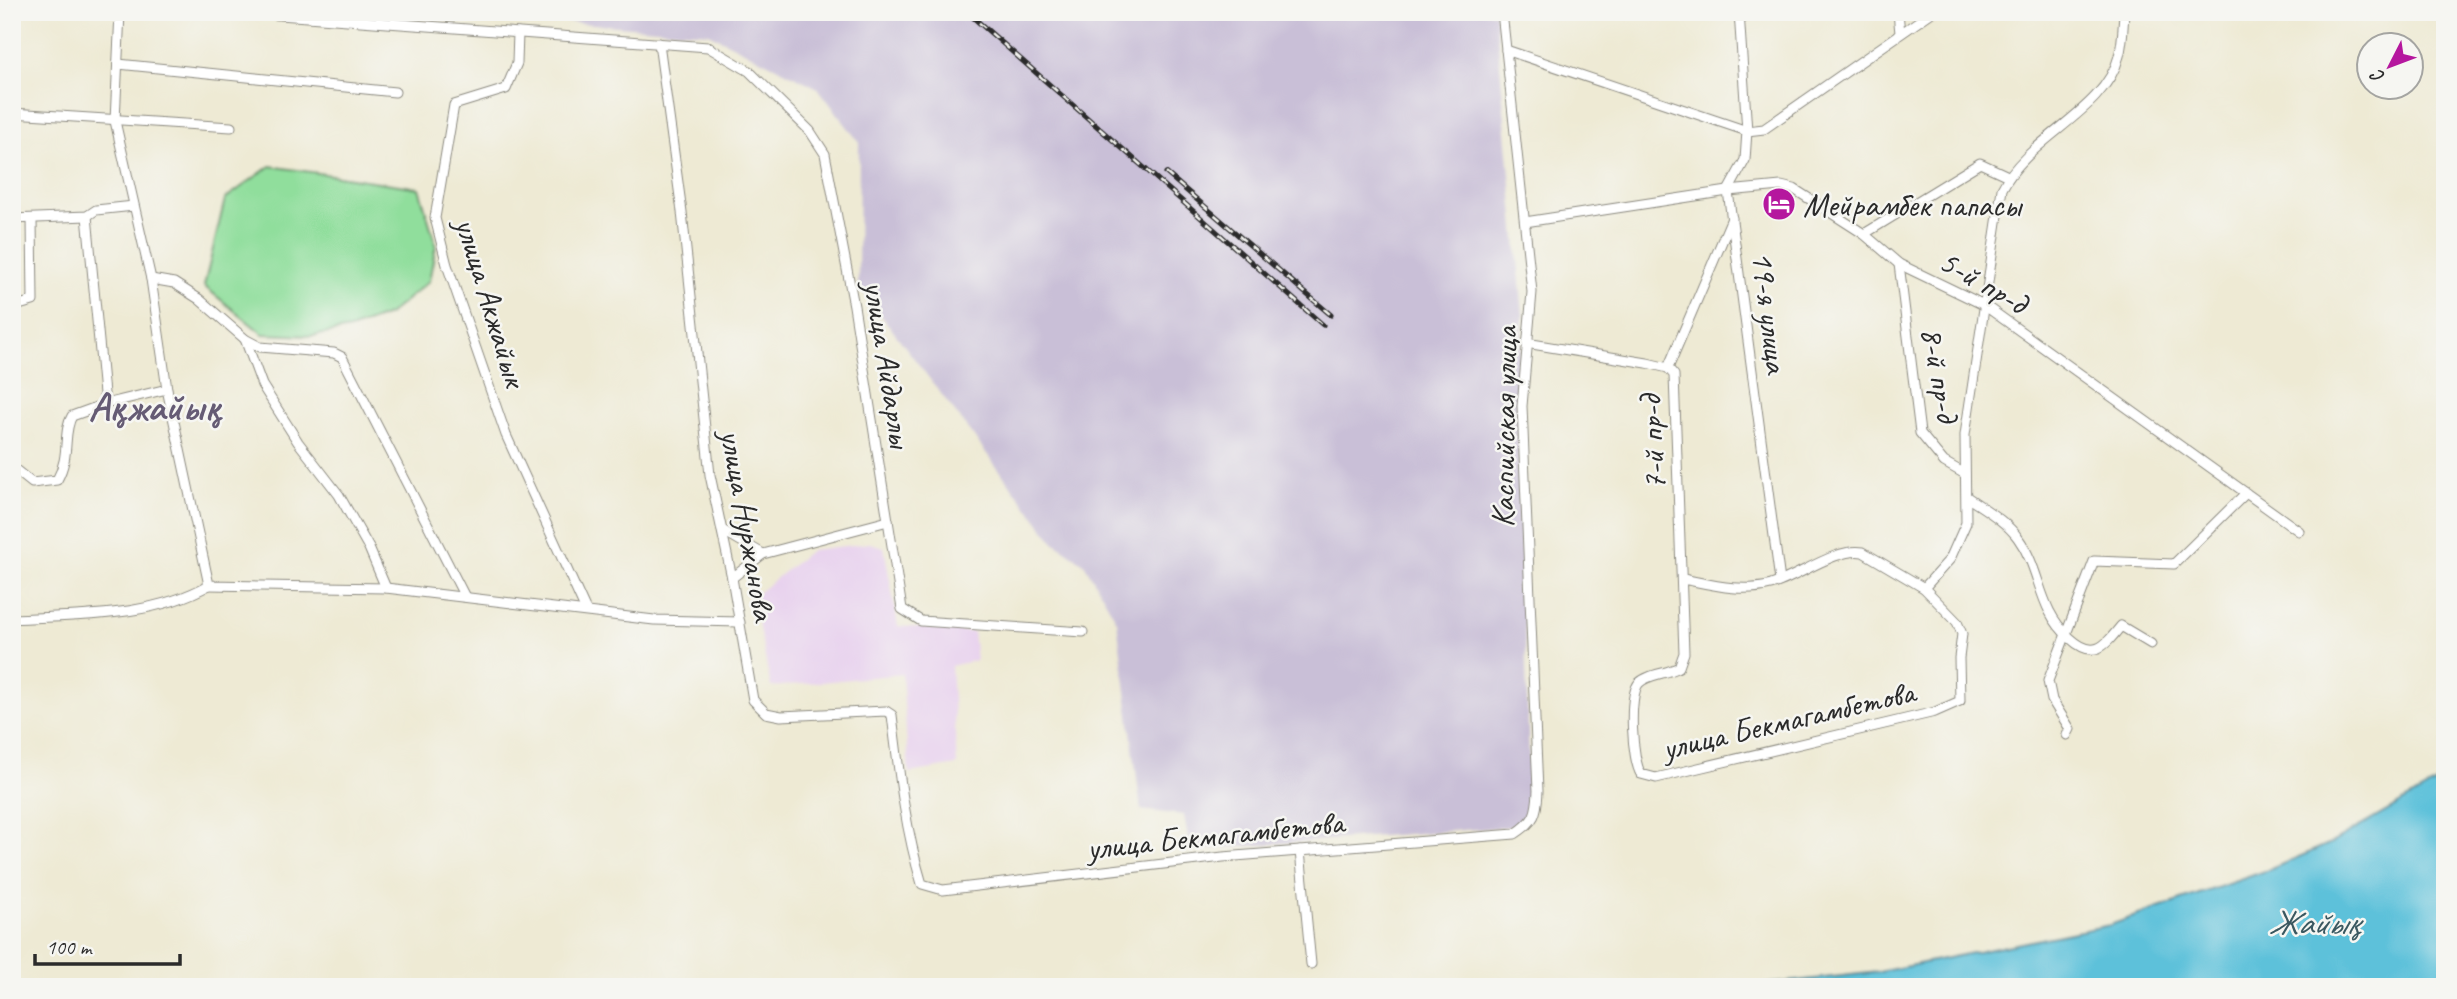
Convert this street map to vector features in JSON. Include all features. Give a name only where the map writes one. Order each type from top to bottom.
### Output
[{"type":"street","points":[[120,12],[115,121],[151,279],[167,388],[209,585]]},
{"type":"street","name":"улица Айдарлы","points":[[238,12],[708,47],[749,71],[810,131],[825,154],[854,306],[902,609],[921,621],[1083,632]]},
{"type":"street","name":"Каспийская улица","points":[[1502,12],[1532,292],[1522,406],[1537,814],[1531,824],[1516,834]]},
{"type":"street","points":[[1728,191],[1745,160],[1748,131],[1739,12]]},
{"type":"street","points":[[1898,12],[1900,33]]},
{"type":"street","points":[[1506,50],[1748,131],[1764,129],[1932,12]]},
{"type":"street","points":[[1683,579],[1745,589],[1780,581],[1855,550],[1924,587],[1950,559],[1966,523],[1965,435],[1996,214],[2008,176],[2107,82],[2119,57],[2124,12]]},
{"type":"street","name":"улица Акжайык","points":[[518,33],[517,63],[506,89],[479,100],[454,105],[435,218],[447,265],[506,435],[586,611]]},
{"type":"street","name":"улица Нуржанова","points":[[659,43],[682,212],[710,475],[733,578],[753,700],[766,713],[781,716],[886,711],[892,715],[902,809],[922,884]]},
{"type":"street","points":[[118,64],[395,92]]},
{"type":"street","points":[[12,113],[232,127]]},
{"type":"street","points":[[1864,234],[1980,163],[2008,176]]},
{"type":"street","name":"5-й пр-д","points":[[1525,222],[1728,191],[1781,186],[1794,189],[1864,234],[1899,264],[1984,305],[2300,531]]},
{"type":"street","name":"19-я улица","points":[[1728,191],[1780,581]]},
{"type":"street","points":[[12,219],[87,216],[96,210],[134,206]]},
{"type":"street","points":[[87,216],[105,404]]},
{"type":"street","points":[[1668,368],[1733,217]]},
{"type":"street","points":[[12,307],[33,301],[32,219]]},
{"type":"street","name":"8-й пр-д","points":[[1899,264],[1920,433],[1944,462],[1965,474]]},
{"type":"street","points":[[151,279],[174,283],[199,299],[245,339],[260,347],[334,353],[342,357],[464,595]]},
{"type":"street","points":[[245,339],[262,385],[298,442],[339,495],[369,548],[386,588]]},
{"type":"street","name":"7-й пр-д","points":[[1526,343],[1668,368],[1674,375],[1677,392],[1683,579]]},
{"type":"street","points":[[12,467],[32,483],[57,480],[65,466],[67,424],[72,416],[105,404],[167,388]]},
{"type":"street","points":[[2067,735],[2070,729],[2052,700],[2048,681],[2094,561],[2174,564],[2246,493]]},
{"type":"street","points":[[1967,497],[2018,537],[2050,618],[2082,649],[2093,650],[2107,644],[2122,626],[2151,644]]},
{"type":"street","points":[[733,578],[763,554],[888,522]]},
{"type":"street","points":[[722,530],[763,554]]},
{"type":"street","name":"улица Бекмагамбетова","points":[[1683,579],[1685,643],[1679,667],[1642,680],[1632,696],[1637,768],[1647,778],[1726,762],[1955,705],[1961,693],[1959,658],[1962,634],[1957,622],[1924,587]]},
{"type":"street","points":[[12,619],[119,612],[185,598],[209,585],[386,588],[464,595],[654,620],[740,622]]},
{"type":"street","name":"улица Бекмагамбетова","points":[[922,884],[943,890],[1300,851],[1516,834]]},
{"type":"street","points":[[1300,851],[1311,964]]},
{"type":"shaded area","points":[[436,12],[1495,12],[1523,315],[1517,404],[1531,817],[1520,826],[1190,850],[1184,815],[1141,810],[1117,621],[1084,563],[1054,542],[858,285],[859,142],[818,88],[708,33]]},
{"type":"shaded area","points":[[870,543],[884,547],[898,626],[973,632],[976,660],[951,666],[957,765],[909,773],[902,674],[771,687],[753,597],[811,550]]},
{"type":"green space","points":[[270,166],[419,188],[436,245],[429,281],[388,315],[350,329],[313,336],[263,334],[204,286],[225,199]]},
{"type":"water","name":"Жайық","points":[[2445,778],[2445,987],[1741,987],[1879,972],[2110,925],[2271,869],[2331,843]]},
{"type":"railway","points":[[967,12],[1323,325]]},
{"type":"railway","points":[[1166,173],[1331,315]]},
{"type":"place","name":"Мейрамбек папасы","points":[[1779,204]]},
{"type":"district","name":"Ақжайық","points":[[155,406]]}]
